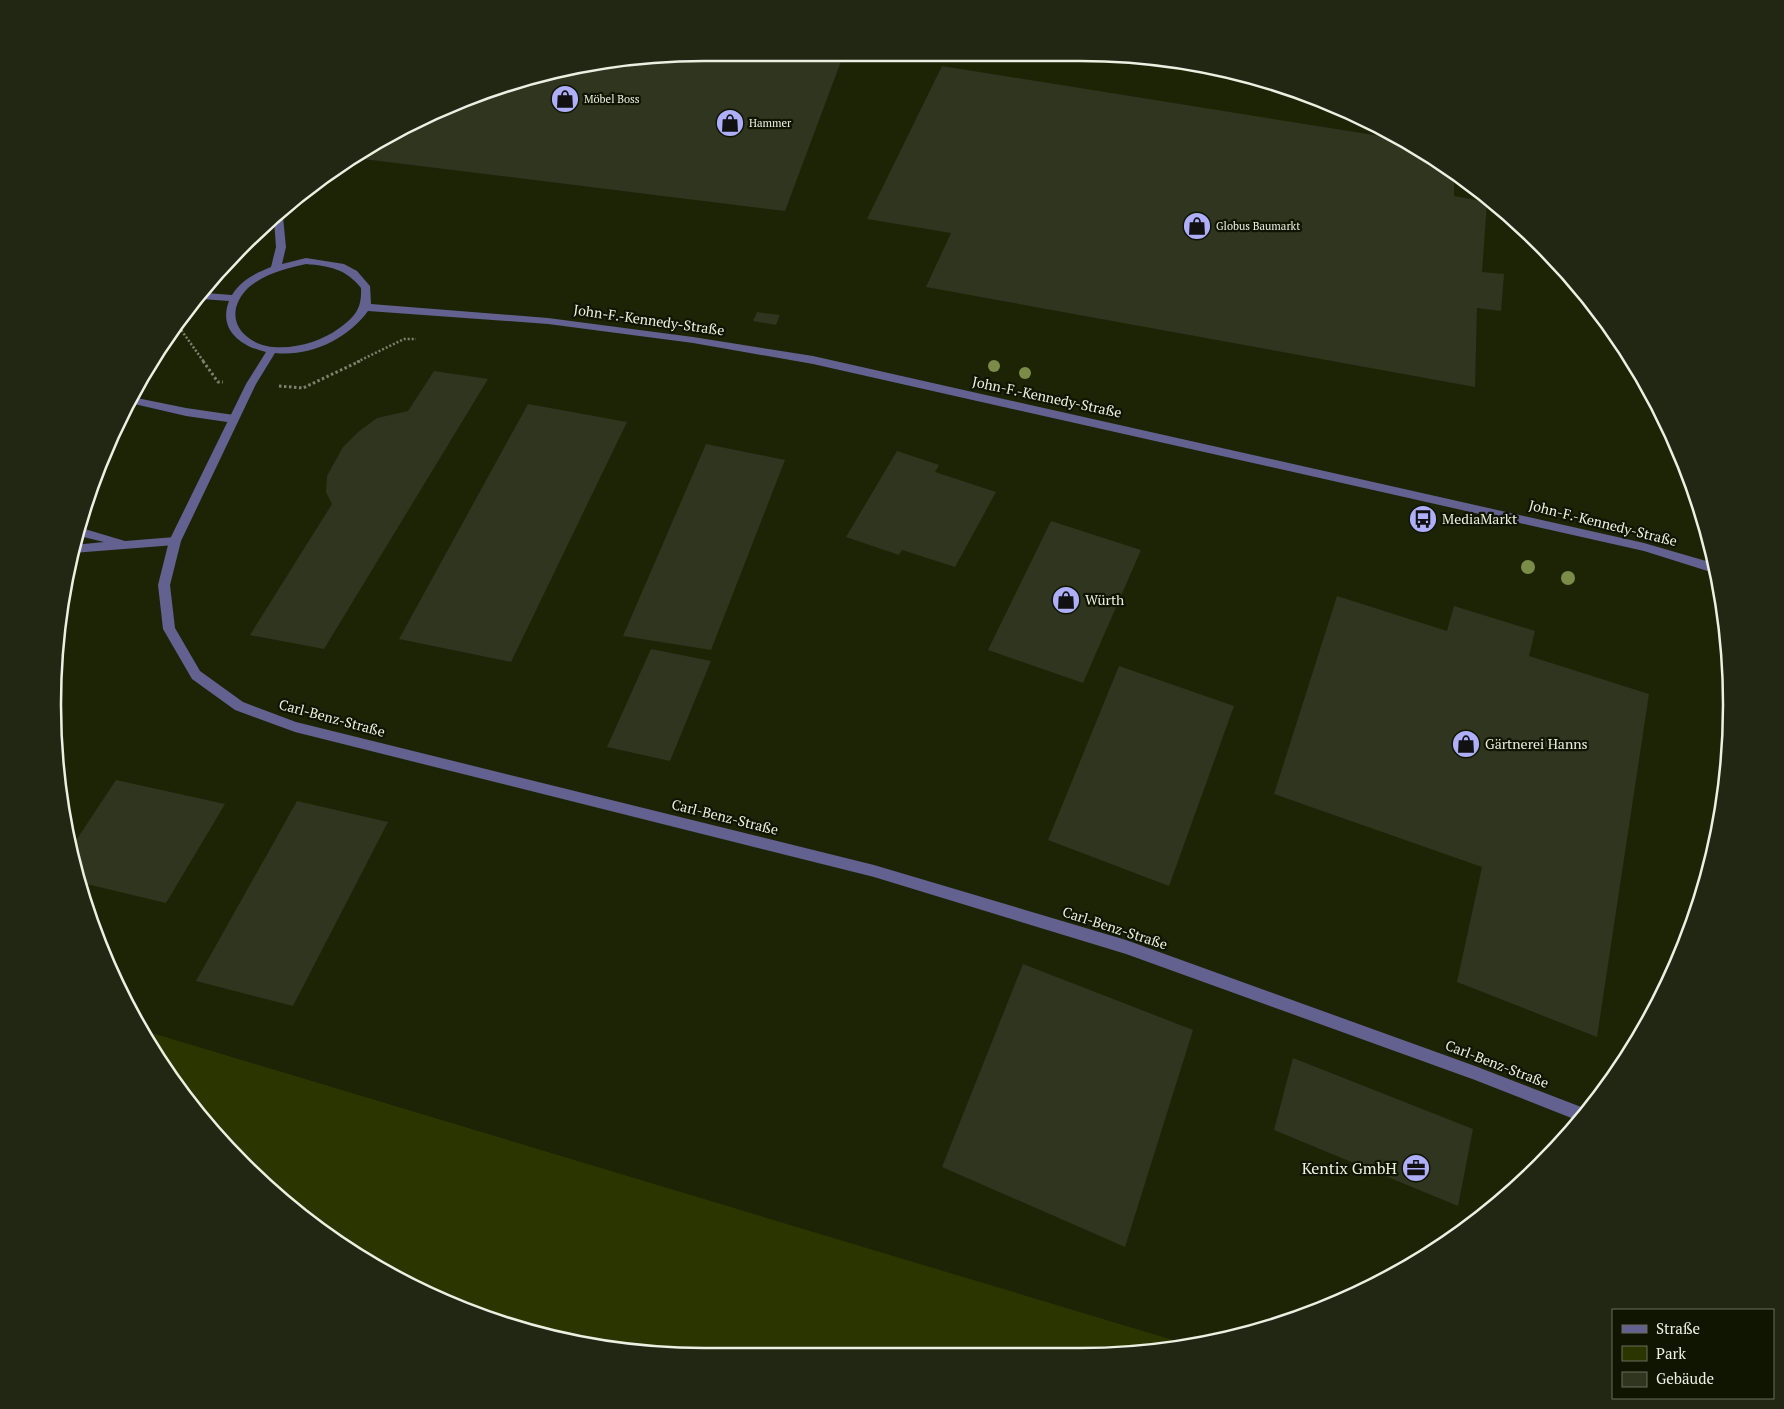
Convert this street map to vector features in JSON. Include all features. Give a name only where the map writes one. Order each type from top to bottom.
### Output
[{"type":"street","points":[[276,268],[281,247],[279,222]]},
{"type":"street","points":[[306,261],[334,263],[355,272],[366,288],[365,307],[352,325],[329,340],[301,348],[272,350],[250,343],[235,331],[230,316],[235,298],[252,281],[276,268],[306,261]]},
{"type":"street","points":[[208,296],[235,298]]},
{"type":"street","name":"John-F.-Kennedy-Straße","points":[[365,307],[548,322],[693,340],[813,360],[1644,546],[1707,566]]},
{"type":"street","name":"Carl-Benz-Straße","points":[[272,350],[251,384],[175,541],[164,585],[169,629],[196,674],[239,706],[296,727],[874,871],[1126,947],[1475,1073],[1577,1112]]},
{"type":"street","points":[[138,401],[186,412],[234,419]]},
{"type":"street","points":[[85,533],[130,544]]},
{"type":"street","points":[[81,548],[175,541]]},
{"type":"shaded area","points":[[704,61],[1080,61],[1122,63],[1205,74],[1246,83],[1286,95],[1326,110],[1401,147],[1471,194],[1504,221],[1563,280],[1590,313],[1637,383],[1674,458],[1701,538],[1717,621],[1723,704],[1717,788],[1701,871],[1674,951],[1637,1026],[1590,1096],[1563,1129],[1534,1159],[1504,1188],[1471,1215],[1401,1262],[1326,1299],[1246,1326],[1174,1340],[151,1033],[110,951],[83,871],[74,830],[67,788],[61,704],[67,621],[74,579],[83,538],[95,498],[110,458],[147,383],[194,313],[221,280],[280,221],[313,194],[383,147],[458,110],[538,83],[621,67]]},
{"type":"green space","points":[[151,1033],[1174,1340],[1080,1348],[704,1348],[621,1342],[538,1326],[498,1314],[458,1299],[383,1262],[313,1215],[280,1188],[221,1129],[194,1096]]},
{"type":"building","points":[[704,61],[841,61],[785,211],[364,159],[383,147],[458,110],[538,83],[579,74],[662,63]]},
{"type":"building","name":"Globus Baumarkt","points":[[942,66],[1379,136],[1401,147],[1454,182],[1454,196],[1479,201],[1487,207],[1482,272],[1504,274],[1501,311],[1477,308],[1475,387],[926,287],[951,233],[867,219]]},
{"type":"building","points":[[757,312],[780,315],[776,325],[753,321]]},
{"type":"building","points":[[434,371],[488,379],[324,649],[250,635],[332,504],[326,492],[327,476],[343,447],[358,432],[377,418],[408,411]]},
{"type":"building","points":[[528,404],[627,422],[511,662],[399,639]]},
{"type":"building","points":[[706,444],[785,460],[711,650],[623,636]]},
{"type":"building","points":[[897,451],[939,465],[935,472],[996,492],[955,567],[902,550],[899,555],[846,537]]},
{"type":"building","name":"Würth","points":[[1051,521],[1141,550],[1083,683],[988,650]]},
{"type":"building","name":"Gärtnerei Hanns","points":[[1337,596],[1447,631],[1454,606],[1535,631],[1529,656],[1649,694],[1597,1037],[1457,982],[1482,867],[1274,794]]},
{"type":"building","points":[[651,649],[711,661],[670,761],[607,747]]},
{"type":"building","points":[[1119,666],[1234,706],[1169,886],[1048,840]]},
{"type":"building","points":[[116,780],[225,804],[166,903],[87,884],[76,840]]},
{"type":"building","points":[[297,801],[388,822],[293,1006],[196,981]]},
{"type":"building","points":[[1023,964],[1193,1030],[1125,1247],[942,1167]]},
{"type":"building","name":"Kentix GmbH","points":[[1293,1058],[1473,1129],[1458,1206],[1274,1130]]},
{"type":"place","name":"Möbel Boss","points":[[565,99]]},
{"type":"place","name":"Hammer","points":[[730,123]]},
{"type":"place","name":"Globus Baumarkt","points":[[1197,226]]},
{"type":"place","name":"MediaMarkt","points":[[1423,519]]},
{"type":"place","name":"Würth","points":[[1066,600]]},
{"type":"place","name":"Gärtnerei Hanns","points":[[1466,744]]},
{"type":"place","name":"Kentix GmbH","points":[[1416,1168]]}]
